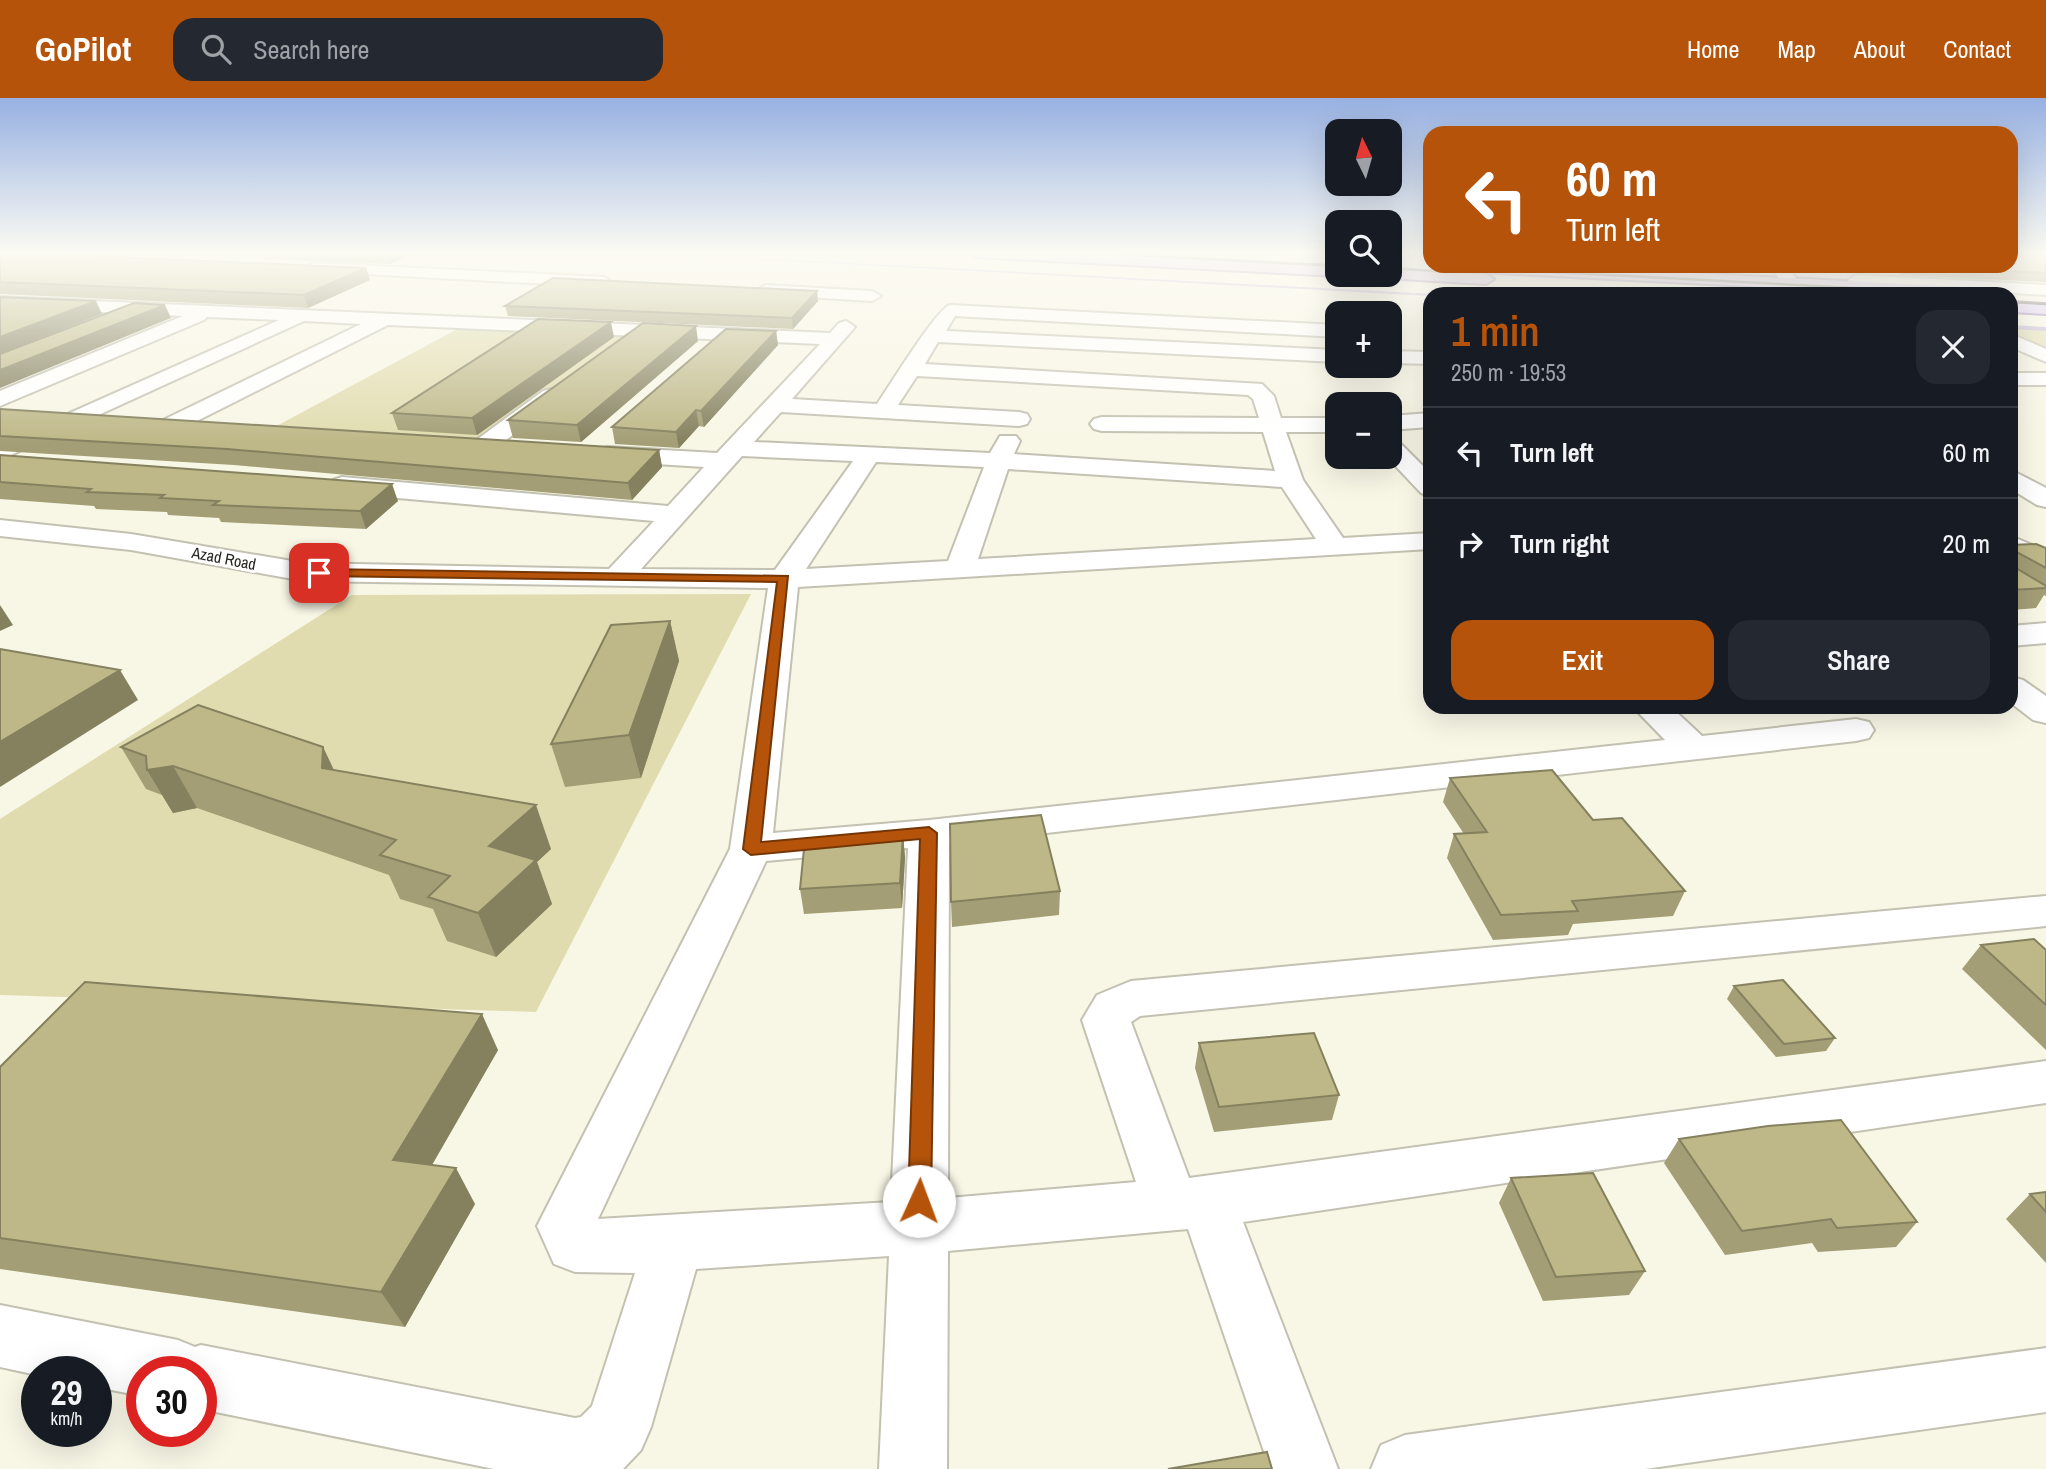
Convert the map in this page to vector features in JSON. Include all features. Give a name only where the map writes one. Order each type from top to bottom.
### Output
[{"type":"street","points":[[103,324],[124,316]]},
{"type":"street","points":[[9,412],[198,316]]},
{"type":"street","points":[[0,453],[303,316],[836,339]]},
{"type":"street","points":[[617,578],[854,316]]},
{"type":"street","points":[[883,411],[944,316]]},
{"type":"street","points":[[1091,316],[1325,330]]},
{"type":"street","points":[[169,426],[383,320]]},
{"type":"street","points":[[618,348],[640,331]]},
{"type":"street","points":[[700,353],[721,335]]},
{"type":"street","points":[[931,336],[1325,354]]},
{"type":"street","points":[[2018,343],[2044,355]]},
{"type":"street","points":[[1088,466],[1102,424],[1111,381],[1126,346]]},
{"type":"street","points":[[2018,354],[2044,355]]},
{"type":"street","points":[[1402,357],[1423,358]]},
{"type":"street","points":[[911,369],[1254,389],[1263,396],[1290,480],[1335,546]]},
{"type":"street","points":[[960,568],[998,462],[1040,377]]},
{"type":"street","points":[[2018,379],[2046,379]]},
{"type":"street","points":[[483,446],[573,380]]},
{"type":"street","points":[[776,405],[1019,419]]},
{"type":"street","points":[[9,412],[72,420],[210,428]]},
{"type":"street","points":[[1402,422],[1423,421]]},
{"type":"street","points":[[1102,424],[1325,425]]},
{"type":"street","points":[[608,435],[587,453],[869,455],[1290,480]]},
{"type":"street","points":[[455,444],[522,449]]},
{"type":"street","points":[[869,455],[784,579],[751,849],[566,1226],[575,1245],[617,1247],[674,1244],[1189,1204],[2046,1082]]},
{"type":"street","points":[[1402,459],[1423,481]]},
{"type":"street","points":[[0,461],[41,463]]},
{"type":"street","points":[[2018,482],[2046,499]]},
{"type":"street","points":[[316,483],[675,516]]},
{"type":"street","points":[[2018,506],[2046,504]]},
{"type":"street","name":"Azad Road","points":[[0,528],[131,542],[304,572],[617,578],[784,579],[1423,541]]},
{"type":"street","points":[[2018,548],[2046,564]]},
{"type":"street","points":[[2018,635],[2046,633]]},
{"type":"street","points":[[2018,692],[2046,712]]},
{"type":"street","points":[[1658,714],[1694,748]]},
{"type":"street","points":[[751,849],[929,833],[1856,730]]},
{"type":"street","points":[[913,1469],[929,833]]},
{"type":"street","points":[[1304,1469],[1189,1204],[1110,1037],[1107,1020],[1114,1008],[1131,999],[2045,912]]},
{"type":"street","points":[[217,1380],[575,1452],[599,1446],[618,1427],[674,1244]]},
{"type":"street","points":[[0,1336],[126,1361]]},
{"type":"street","points":[[1405,1469],[2046,1380]]},
{"type":"shaded area","points":[[465,325],[631,332],[478,442],[269,430]]},
{"type":"shaded area","points":[[2018,328],[2046,330],[2046,349],[2018,336]]},
{"type":"shaded area","points":[[751,594],[536,1012],[0,995],[0,819],[352,595]]},
{"type":"building","points":[[0,316],[56,316],[0,337]]},
{"type":"building","points":[[100,316],[137,316],[0,370],[0,354]]},
{"type":"building","points":[[744,316],[794,316],[792,318]]},
{"type":"building","points":[[538,319],[611,322],[472,418],[392,413]]},
{"type":"building","points":[[643,323],[696,326],[577,425],[508,420]]},
{"type":"building","points":[[726,329],[776,331],[701,411],[696,410],[676,432],[612,427]]},
{"type":"building","points":[[0,409],[659,450],[628,483],[227,449],[0,436]]},
{"type":"building","points":[[0,455],[392,484],[360,511],[213,505],[219,501],[160,498],[164,495],[87,492],[91,489],[0,482]]},
{"type":"building","points":[[2036,544],[2046,548],[2046,568],[2018,553],[2018,545]]},
{"type":"building","points":[[2018,569],[2046,586],[2018,590]]},
{"type":"building","points":[[670,621],[629,735],[551,744],[611,625]]},
{"type":"building","points":[[0,649],[120,670],[0,742]]},
{"type":"building","points":[[198,705],[323,747],[322,768],[536,805],[489,846],[536,860],[478,913],[428,897],[450,876],[380,855],[396,840],[173,766],[147,770],[146,756],[121,747]]},
{"type":"building","points":[[1552,770],[1593,820],[1622,818],[1685,891],[1572,901],[1578,911],[1501,915],[1454,834],[1487,832],[1450,778]]},
{"type":"building","points":[[1041,815],[1060,891],[951,902],[950,824]]},
{"type":"building","points":[[903,834],[900,883],[800,889],[805,839]]},
{"type":"building","points":[[2034,939],[2046,950],[2046,1005],[1981,945]]},
{"type":"building","points":[[1783,980],[1835,1038],[1784,1044],[1734,986]]},
{"type":"building","points":[[85,982],[482,1014],[393,1160],[456,1168],[381,1292],[0,1238],[0,1067]]},
{"type":"building","points":[[1314,1033],[1339,1095],[1219,1107],[1199,1043]]},
{"type":"building","points":[[1841,1120],[1917,1222],[1837,1228],[1831,1219],[1742,1231],[1679,1139],[1768,1126]]},
{"type":"building","points":[[1593,1173],[1645,1271],[1556,1277],[1511,1178]]},
{"type":"building","points":[[2046,1192],[2046,1212],[2030,1194]]},
{"type":"building","points":[[1267,1452],[1272,1469],[1168,1469]]},
{"type":"waterway","points":[[2018,327],[2046,329]]},
{"type":"route","points":[[319,573],[784,579],[751,849],[929,833],[919,1201]]}]
